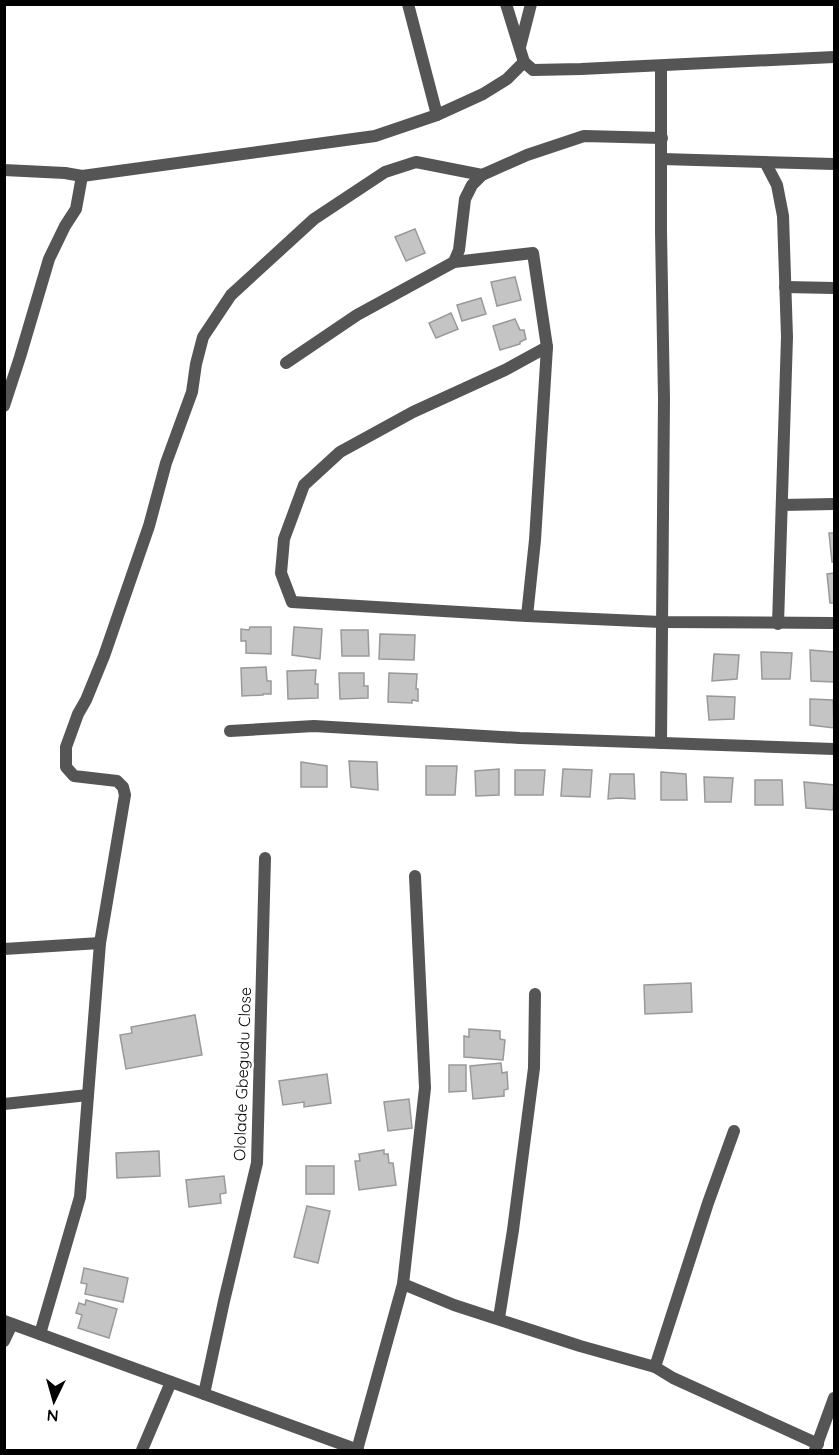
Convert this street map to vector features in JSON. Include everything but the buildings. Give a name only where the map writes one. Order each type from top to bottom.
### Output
[{"type":"street","points":[[408,4],[438,116]]},
{"type":"street","points":[[506,4],[524,62],[533,70],[834,57]]},
{"type":"street","points":[[519,48],[531,4]]},
{"type":"street","points":[[4,170],[65,172],[82,176],[375,136],[438,116],[483,94],[507,79],[524,62]]},
{"type":"street","points":[[661,66],[664,411],[661,743]]},
{"type":"street","points":[[454,262],[459,250],[465,199],[472,184],[482,175],[527,155],[584,136],[662,138]]},
{"type":"street","points":[[662,159],[834,164]]},
{"type":"street","points":[[40,1334],[81,1197],[100,943],[125,795],[123,787],[117,781],[74,776],[66,767],[66,747],[104,656],[149,526],[166,463],[192,392],[203,337],[231,295],[314,219],[385,172],[416,162],[482,175]]},
{"type":"street","points":[[765,162],[777,185],[783,216],[787,337],[778,624]]},
{"type":"street","points":[[4,406],[21,357],[49,259],[76,209],[82,176]]},
{"type":"street","points":[[286,363],[357,315],[454,262],[533,253],[547,347],[535,540],[527,616]]},
{"type":"street","points":[[785,287],[834,288]]},
{"type":"street","points":[[547,347],[505,370],[413,412],[340,452],[304,485],[284,539],[281,573],[292,602],[661,622],[834,623]]},
{"type":"street","points":[[782,506],[834,504]]},
{"type":"street","points":[[230,731],[314,726],[520,738],[834,748]]},
{"type":"street","name":"Ololade Gbegudu Close","points":[[204,1394],[257,1163],[266,858]]},
{"type":"street","points":[[4,1341],[8,1323],[358,1450],[403,1284],[425,1088],[415,876]]},
{"type":"street","points":[[4,949],[100,943]]},
{"type":"street","points":[[498,1318],[513,1230],[534,1068],[535,994]]},
{"type":"street","points":[[4,1104],[88,1095]]},
{"type":"street","points":[[655,1367],[708,1203],[734,1131]]},
{"type":"street","points":[[403,1284],[454,1305],[580,1346],[655,1367],[673,1378],[816,1447],[834,1398]]},
{"type":"street","points":[[142,1450],[171,1382]]}]
